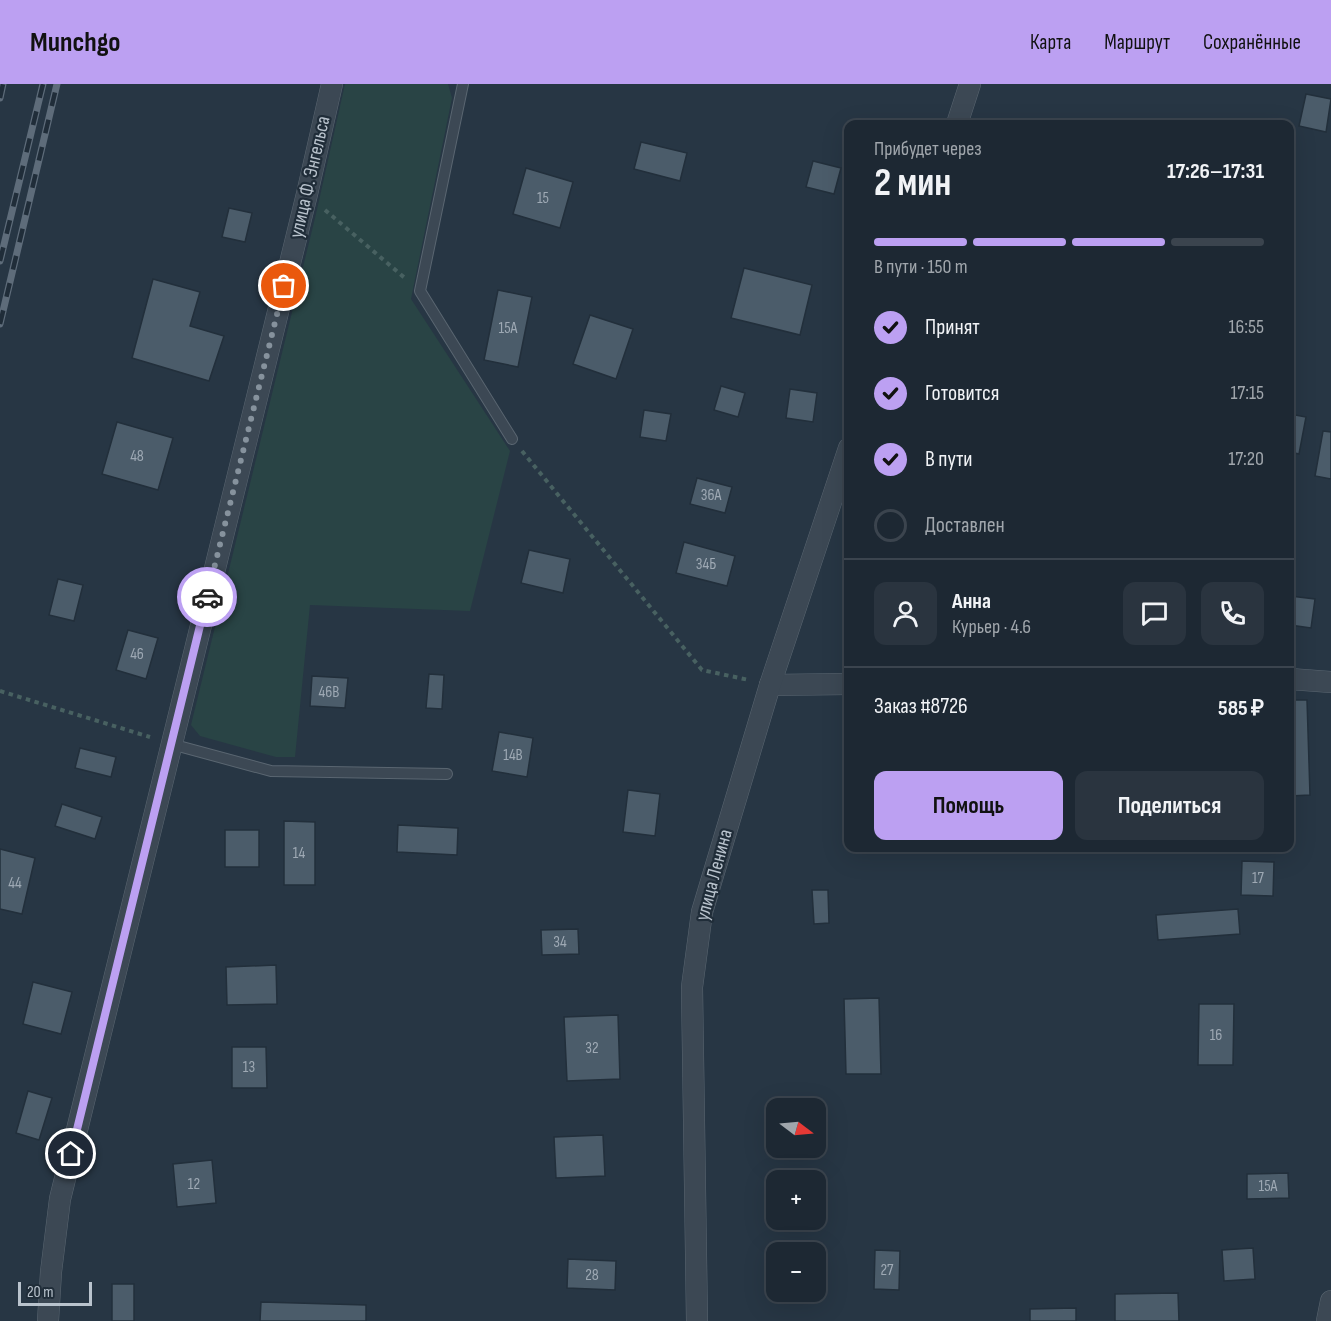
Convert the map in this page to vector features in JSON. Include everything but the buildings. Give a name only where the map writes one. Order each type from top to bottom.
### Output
[{"type":"street","name":"улица Ф. Энгельса","points":[[48,1321],[51,1272],[60,1199],[332,84]]},
{"type":"street","points":[[958,120],[970,84]]},
{"type":"street","name":"улица Ленина","points":[[697,1321],[692,987],[702,912],[770,685],[844,463]]},
{"type":"street","points":[[1294,679],[1331,682]]},
{"type":"street","points":[[770,685],[844,684]]},
{"type":"street","points":[[1327,1321],[1331,1301]]},
{"type":"lane","points":[[463,84],[420,291],[512,439]]},
{"type":"lane","points":[[171,744],[271,771],[447,774]]},
{"type":"path","points":[[307,194],[420,291]]},
{"type":"path","points":[[512,439],[702,670],[770,685]]},
{"type":"path","points":[[0,691],[171,744]]},
{"type":"green space","points":[[345,84],[448,84],[452,98],[411,299],[510,451],[470,611],[310,605],[295,757],[276,757],[200,736],[191,725],[316,214]]},
{"type":"railway","points":[[0,98],[3,84]]},
{"type":"railway","points":[[0,261],[43,84]]},
{"type":"railway","points":[[0,324],[57,84]]},
{"type":"way so far","points":[[207,597],[284,286]]},
{"type":"route","points":[[71,1154],[207,597]]}]
